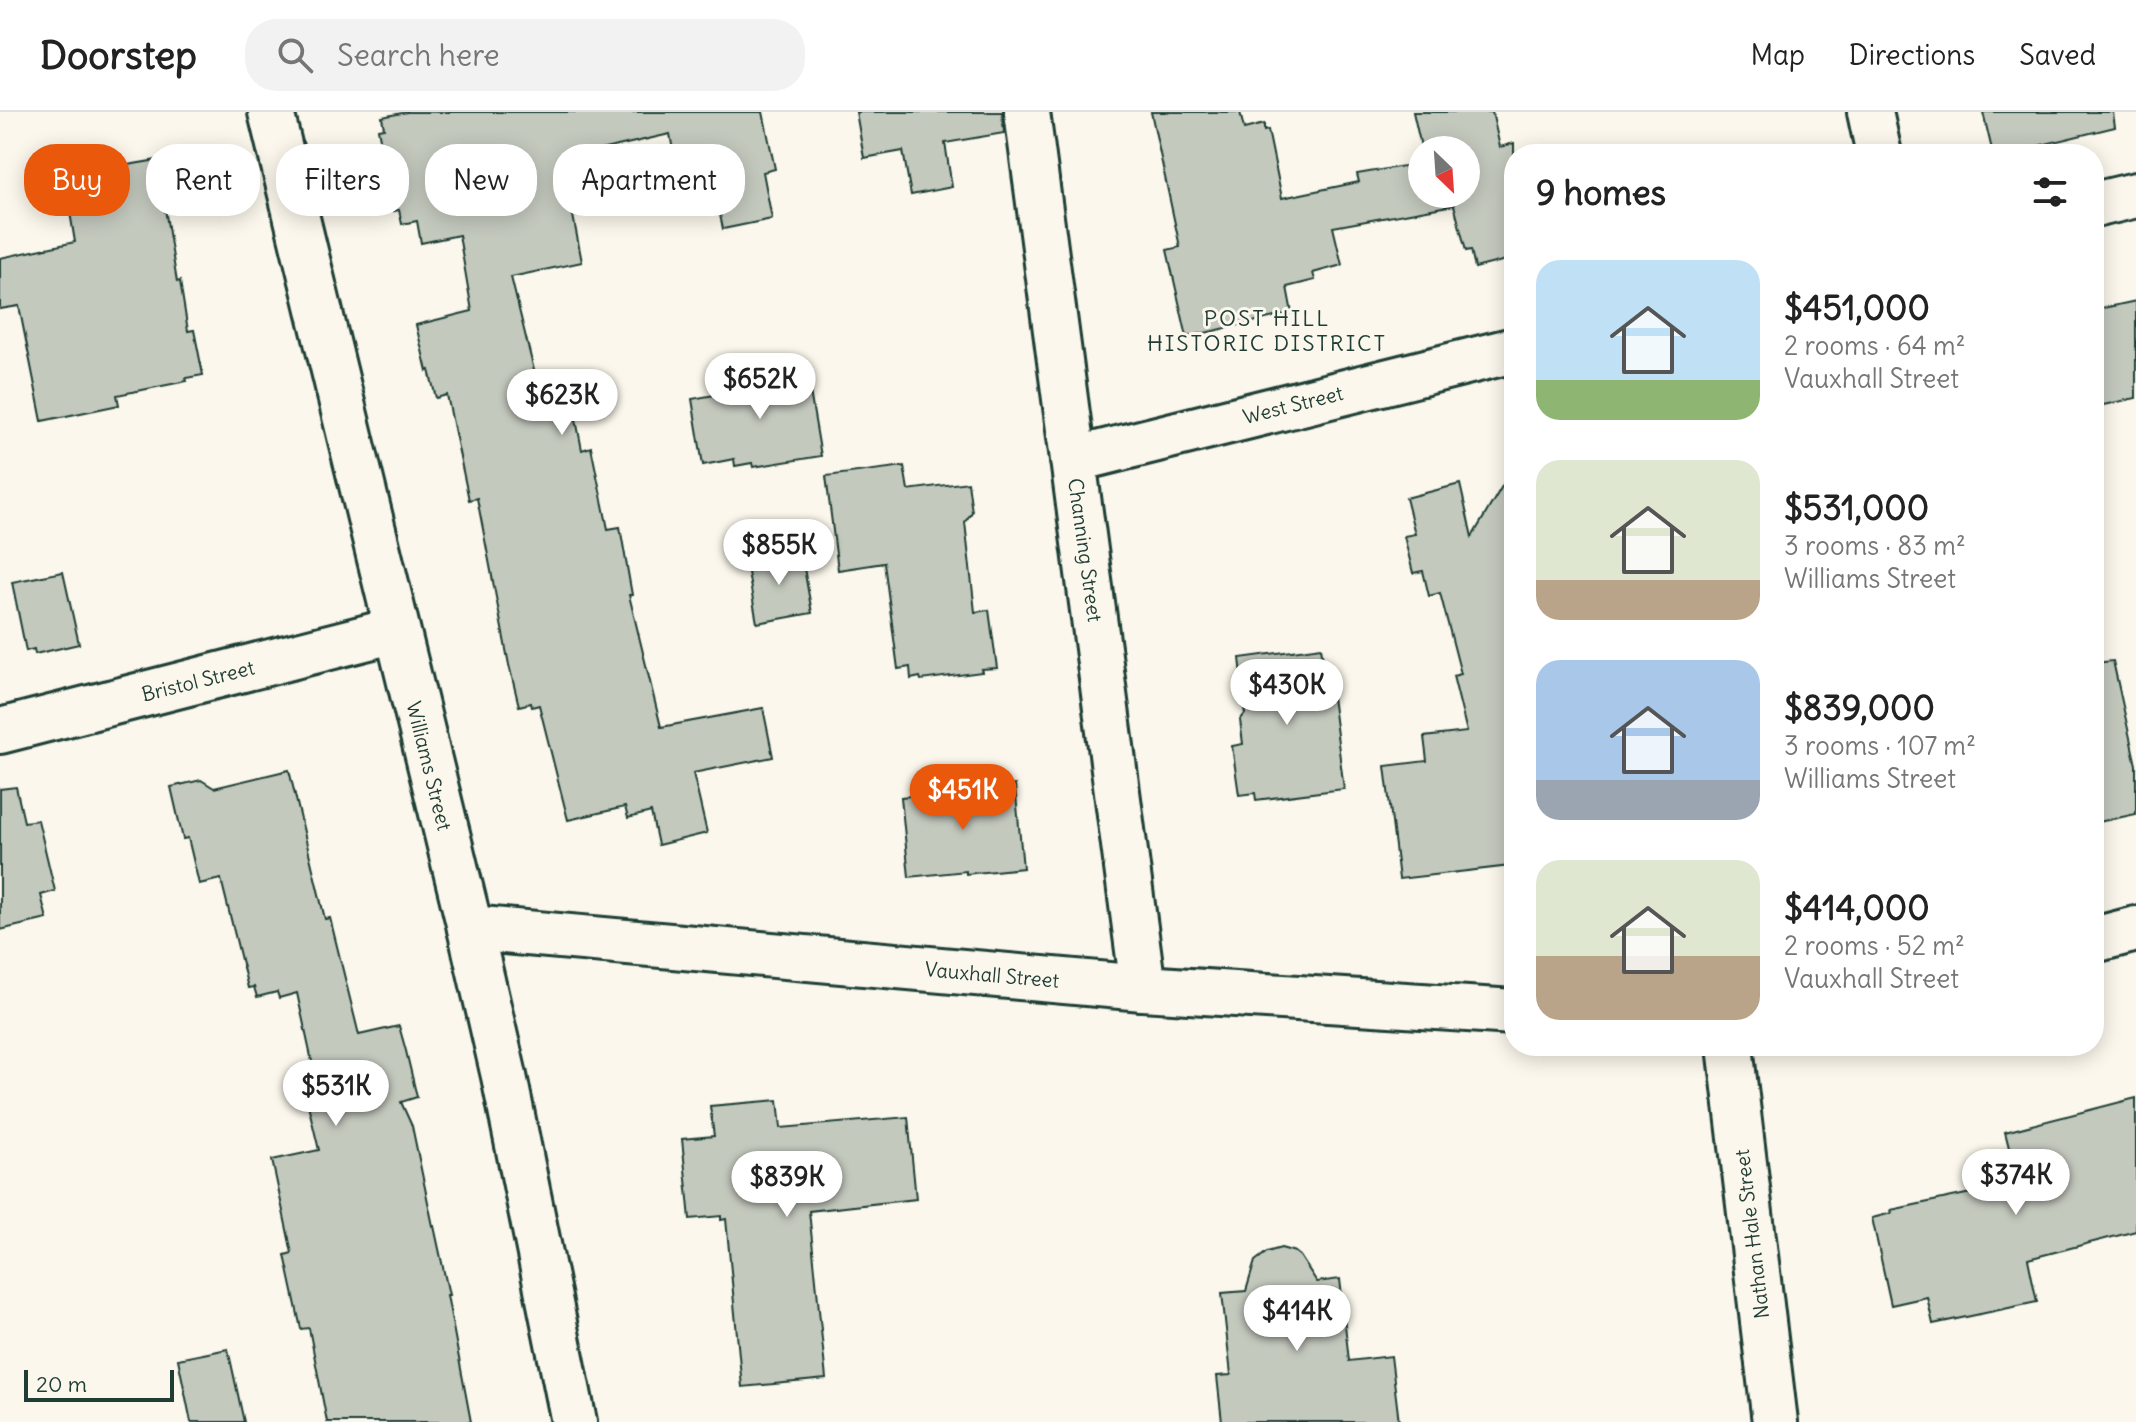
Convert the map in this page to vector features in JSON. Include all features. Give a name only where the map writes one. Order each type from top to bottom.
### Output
[{"type":"street","name":"Williams Street","points":[[271,112],[470,928],[504,1076],[574,1422]]},
{"type":"street","name":"Channing Street","points":[[1027,112],[1143,988]]},
{"type":"street","points":[[1870,112],[1877,144]]},
{"type":"street","points":[[2104,203],[2136,195]]},
{"type":"street","name":"West Street","points":[[1073,460],[1504,352]]},
{"type":"street","name":"Bristol Street","points":[[0,731],[396,630]]},
{"type":"street","name":"Vauxhall Street","points":[[470,928],[1143,988],[1504,1011]]},
{"type":"street","points":[[2104,937],[2136,929]]},
{"type":"street","name":"Nathan Hale Street","points":[[1731,1056],[1775,1422]]},
{"type":"building","points":[[407,112],[763,112],[775,169],[763,172],[772,219],[723,229],[720,216],[745,216],[745,144],[672,144],[670,134],[626,144],[553,144],[553,216],[573,216],[582,262],[511,277],[545,415],[574,409],[582,450],[591,447],[608,529],[620,527],[632,595],[629,595],[661,727],[763,708],[773,757],[693,773],[707,833],[658,845],[651,812],[628,818],[625,807],[568,820],[539,705],[519,706],[477,498],[469,500],[447,395],[436,398],[416,325],[472,311],[459,235],[421,243],[417,221],[402,224],[400,216],[409,216],[409,144],[381,144],[378,129],[384,128],[382,117]]},
{"type":"building","points":[[856,112],[1002,112],[1004,133],[945,143],[952,187],[911,195],[903,151],[864,158]]},
{"type":"building","points":[[1151,112],[1240,112],[1244,129],[1264,124],[1264,131],[1268,130],[1282,198],[1359,182],[1357,174],[1408,165],[1408,208],[1438,208],[1333,227],[1342,265],[1313,273],[1315,280],[1287,287],[1292,313],[1187,337],[1167,250],[1180,247]]},
{"type":"building","points":[[1413,112],[1492,112],[1500,147],[1504,146],[1504,261],[1475,268],[1471,250],[1466,251],[1455,208],[1480,208],[1480,136],[1419,136]]},
{"type":"building","points":[[1983,112],[2113,112],[2115,127],[2046,144],[1991,144]]},
{"type":"building","points":[[146,162],[146,216],[166,216],[188,331],[194,330],[203,375],[117,395],[119,405],[42,421],[19,306],[0,309],[0,258],[75,242],[71,216],[130,216],[130,165]]},
{"type":"building","points":[[2136,301],[2136,398],[2104,405],[2104,308]]},
{"type":"building","points":[[805,362],[821,456],[753,467],[752,463],[735,466],[734,459],[703,465],[692,399],[742,390],[741,384],[769,378],[767,369]]},
{"type":"building","points":[[904,466],[908,490],[968,482],[972,512],[965,522],[975,612],[989,610],[997,668],[911,679],[910,667],[898,669],[884,563],[838,570],[826,476]]},
{"type":"building","points":[[1504,483],[1504,867],[1399,879],[1385,766],[1427,761],[1424,737],[1467,732],[1453,676],[1461,674],[1440,593],[1429,596],[1423,571],[1413,573],[1404,536],[1415,534],[1406,498],[1460,484],[1472,537]]},
{"type":"building","points":[[801,551],[812,613],[757,623],[746,561]]},
{"type":"building","points":[[63,572],[79,644],[35,654],[34,649],[26,651],[12,582]]},
{"type":"building","points":[[1321,647],[1327,689],[1331,689],[1344,789],[1256,800],[1255,793],[1239,795],[1232,746],[1243,744],[1240,720],[1245,714],[1245,701],[1240,658]]},
{"type":"building","points":[[2113,661],[2136,765],[2136,814],[2104,821],[2104,662]]},
{"type":"building","points":[[289,770],[325,919],[330,918],[359,1035],[399,1026],[406,1051],[417,1097],[401,1102],[412,1126],[434,1226],[471,1422],[327,1422],[309,1328],[301,1329],[285,1255],[292,1253],[272,1160],[319,1150],[303,1084],[316,1080],[297,993],[279,998],[277,992],[257,997],[254,987],[248,988],[221,879],[199,884],[188,838],[183,839],[171,787],[201,780],[214,788]]},
{"type":"building","points":[[1015,785],[1023,868],[909,877],[901,797]]},
{"type":"building","points":[[16,787],[24,822],[38,820],[55,891],[41,895],[47,919],[0,930],[0,789]]},
{"type":"building","points":[[2136,1098],[2136,1231],[2028,1259],[2037,1302],[1933,1324],[1927,1297],[1891,1305],[1872,1218],[1892,1213],[1891,1210],[2018,1183],[2005,1132]]},
{"type":"building","points":[[778,1100],[781,1128],[908,1117],[916,1199],[809,1211],[826,1379],[742,1387],[726,1219],[721,1220],[721,1216],[690,1219],[682,1139],[714,1136],[710,1106]]},
{"type":"building","points":[[1281,1248],[1300,1256],[1317,1282],[1340,1279],[1349,1361],[1391,1356],[1399,1422],[1222,1422],[1217,1376],[1231,1375],[1222,1293],[1246,1291],[1255,1261],[1267,1252]]},
{"type":"building","points":[[228,1349],[244,1422],[191,1422],[178,1359]]},
{"type":"district","name":"POST HILL HISTORIC DISTRICT","points":[[1267,330]]}]
